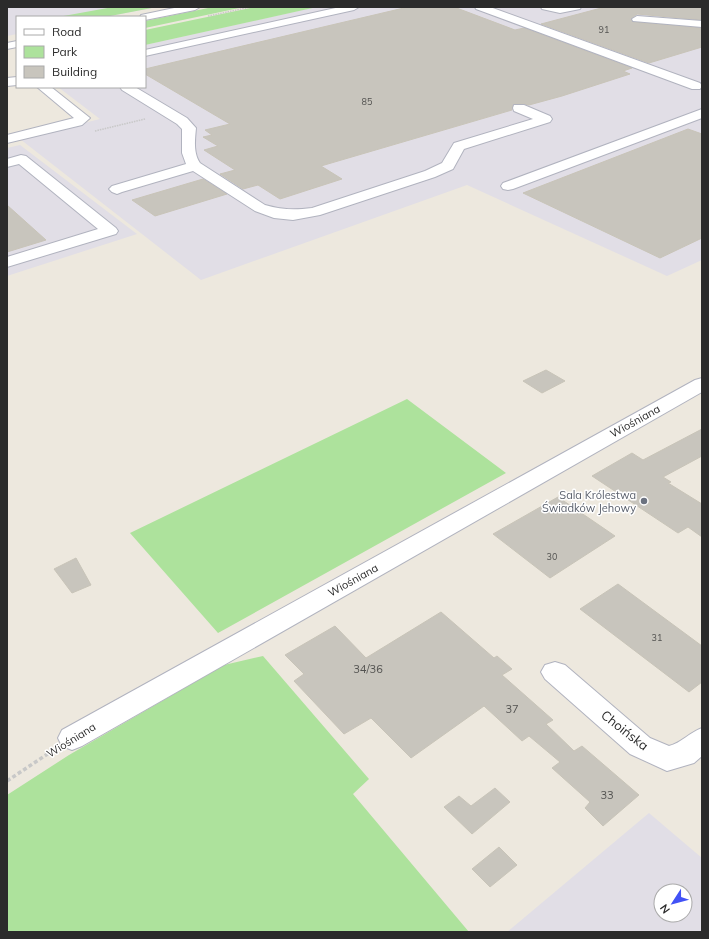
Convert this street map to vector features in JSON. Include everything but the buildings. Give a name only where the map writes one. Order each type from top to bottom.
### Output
[{"type":"street","points":[[146,17],[195,7]]},
{"type":"street","points":[[146,53],[354,7]]},
{"type":"street","points":[[480,7],[696,86]]},
{"type":"street","points":[[546,7],[560,10],[576,7]]},
{"type":"street","points":[[637,19],[702,24]]},
{"type":"street","points":[[7,139],[77,122],[82,118],[44,88]]},
{"type":"street","points":[[128,88],[182,121],[189,128],[188,142],[191,163],[194,166],[260,208],[274,214],[294,215],[314,212],[430,174],[448,166],[459,146],[545,119],[519,108]]},
{"type":"street","points":[[508,186],[702,113]]},
{"type":"street","points":[[7,162],[21,159],[110,231],[7,262]]},
{"type":"street","points":[[118,189],[194,166]]},
{"type":"street","name":"Wiośniana","points":[[72,738],[702,384]]},
{"type":"street","name":"Choińska","points":[[555,672],[640,746],[667,759],[684,754],[702,740]]},
{"type":"path","points":[[94,131],[168,113]]},
{"type":"path","name":"Wiośniana","points":[[7,781],[72,738]]},
{"type":"shaded area","points":[[7,7],[157,7],[110,16],[16,16],[16,34],[7,36]]},
{"type":"shaded area","points":[[316,7],[702,7],[702,260],[667,276],[467,185],[201,280],[20,139],[100,119],[59,88],[146,88],[146,45]]},
{"type":"shaded area","points":[[20,145],[137,234],[7,276],[7,148]]},
{"type":"shaded area","points":[[649,813],[702,858],[702,932],[507,932]]},
{"type":"green space","points":[[113,7],[157,7],[110,16],[64,16]]},
{"type":"green space","points":[[213,7],[244,7],[146,28],[146,21]]},
{"type":"green space","points":[[255,7],[317,7],[146,45],[146,30]]},
{"type":"green space","points":[[407,399],[506,473],[218,633],[130,533]]},
{"type":"green space","points":[[263,656],[369,779],[353,794],[469,932],[7,932],[7,795],[69,755],[224,665]]},
{"type":"place","name":"Sala Królestwa Świadków Jehowy","points":[[644,501]]}]
